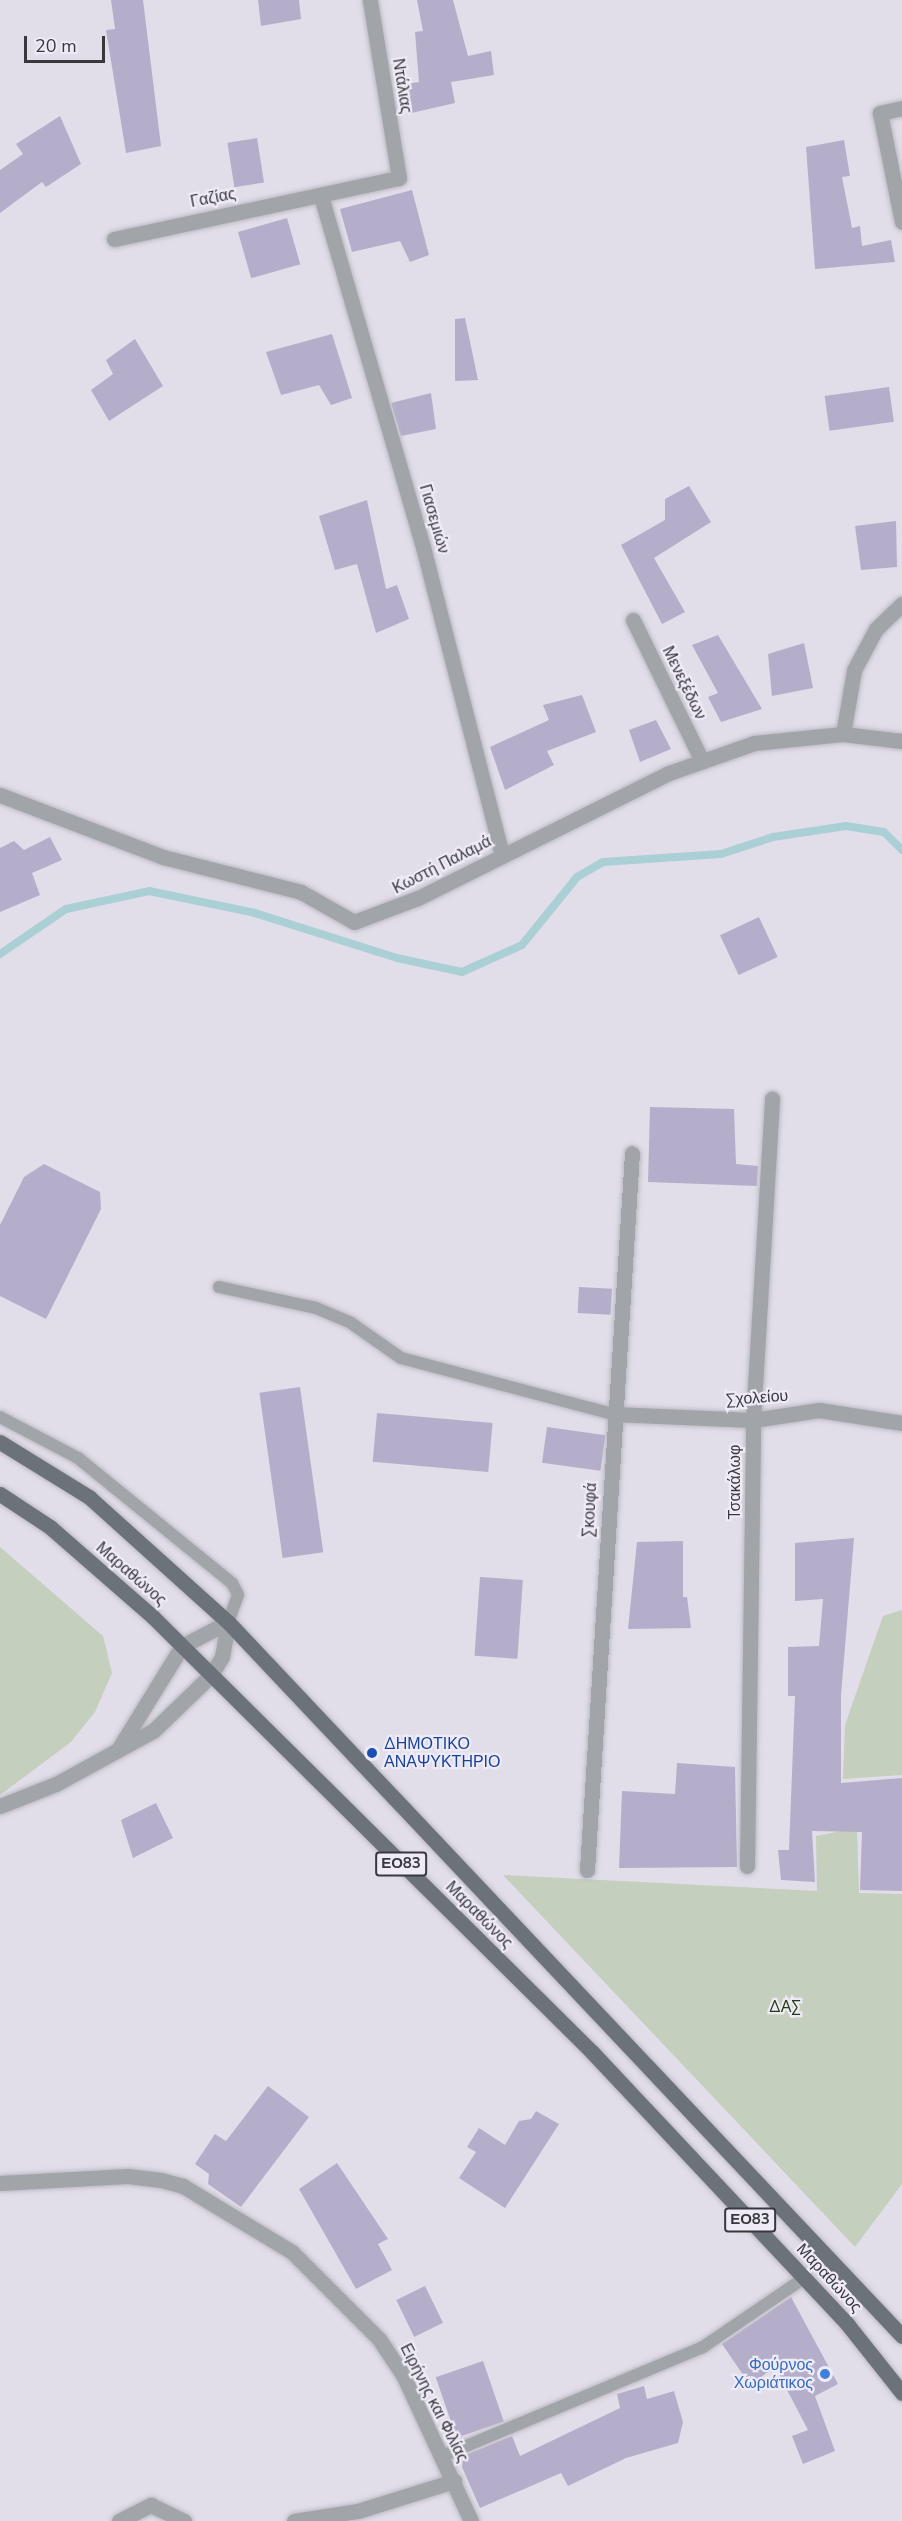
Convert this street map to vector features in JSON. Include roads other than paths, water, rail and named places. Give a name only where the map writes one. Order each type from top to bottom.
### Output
[{"type":"main road","name":"Μαραθώνος","points":[[0,1442],[89,1497],[228,1622],[902,2336]]},
{"type":"main road","name":"Μαραθώνος","points":[[0,1494],[50,1527],[182,1646],[592,2052],[804,2278],[902,2393]]},
{"type":"street","name":"Ντάλιας","points":[[370,0],[399,178]]},
{"type":"street","points":[[902,108],[880,113],[902,222]]},
{"type":"street","name":"Γαζίας","points":[[114,240],[399,178]]},
{"type":"street","name":"Γιασεμιών","points":[[321,196],[423,547],[502,855]]},
{"type":"street","points":[[843,734],[854,670],[876,629],[902,604]]},
{"type":"street","name":"Μενεξέδων","points":[[633,620],[702,761]]},
{"type":"street","name":"Κωστή Παλαμά","points":[[0,795],[163,857],[301,892],[354,922],[374,919],[502,855],[702,761],[754,743],[843,734],[902,741]]},
{"type":"street","name":"Τσακάλωφ","points":[[747,1866],[753,1420],[772,1099]]},
{"type":"street","name":"Σκουφά","points":[[587,1870],[613,1414],[632,1153]]},
{"type":"street","name":"Σχολείου","points":[[613,1414],[753,1420],[819,1410],[902,1423]]},
{"type":"street","points":[[119,1748],[182,1646],[228,1622]]},
{"type":"street","points":[[0,1806],[56,1784],[153,1731],[211,1675],[222,1657],[228,1622]]},
{"type":"street","name":"Ειρήνης και Φιλίας","points":[[0,2183],[128,2175],[183,2186],[292,2252],[379,2339],[403,2375],[471,2521]]},
{"type":"street","points":[[294,2521],[358,2511],[454,2481]]},
{"type":"street","points":[[119,2521],[151,2505],[184,2521]]},
{"type":"lane","points":[[219,1287],[315,1308],[351,1323],[401,1358],[613,1414]]},
{"type":"lane","points":[[0,1417],[78,1458],[232,1583],[238,1595],[228,1622]]},
{"type":"lane","points":[[440,2457],[703,2347],[804,2278]]},
{"type":"waterway","points":[[0,954],[66,909],[149,891],[255,913],[397,958],[462,972],[522,945],[577,877],[603,862],[721,854],[773,837],[846,826],[884,832],[902,850]]},
{"type":"place","name":"ΔΗΜΟΤΙΚΟ ΑΝΑΨΥΚΤΗΡΙΟ","points":[[372,1753]]},
{"type":"place","name":"Φούρνος Χωριάτικος","points":[[825,2374]]},
{"type":"park label","name":"ΔΑΣ","points":[[785,2007]]}]
